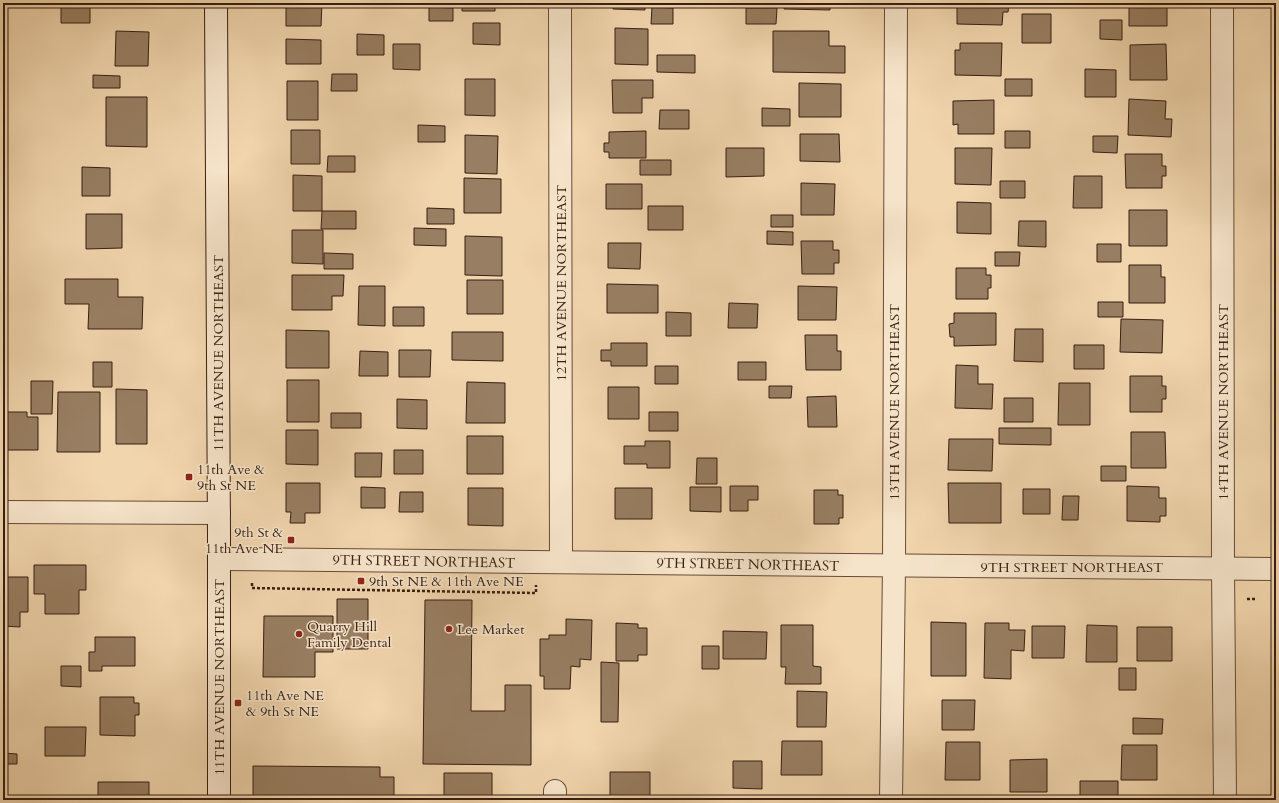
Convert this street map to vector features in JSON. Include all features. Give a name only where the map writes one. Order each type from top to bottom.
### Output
[{"type":"street","name":"11TH AVENUE NORTHEAST","points":[[216,3],[219,800]]},
{"type":"street","name":"12TH AVENUE NORTHEAST","points":[[560,3],[561,562]]},
{"type":"street","name":"13TH AVENUE NORTHEAST","points":[[891,800],[894,566],[896,3]]},
{"type":"street","name":"14TH AVENUE NORTHEAST","points":[[1222,3],[1225,800]]},
{"type":"street","points":[[3,512],[219,513]]},
{"type":"street","name":"9TH STREET NORTHEAST","points":[[219,559],[1276,569]]},
{"type":"path","points":[[252,588],[536,593]]},
{"type":"building","points":[[61,3],[90,3],[90,23],[61,23]]},
{"type":"building","points":[[110,3],[146,3],[146,5],[110,5]]},
{"type":"building","points":[[286,3],[322,3],[321,26],[286,26]]},
{"type":"building","points":[[462,3],[495,3],[495,11],[462,11]]},
{"type":"building","points":[[613,3],[645,3],[645,10],[613,9]]},
{"type":"building","points":[[784,3],[830,3],[830,10],[784,9]]},
{"type":"building","points":[[957,3],[1009,3],[1008,12],[1003,12],[1002,25],[957,24]]},
{"type":"building","points":[[1129,3],[1167,3],[1167,26],[1129,26]]},
{"type":"building","points":[[429,7],[453,8],[453,21],[429,21]]},
{"type":"building","points":[[652,7],[673,8],[673,24],[651,24]]},
{"type":"building","points":[[746,8],[777,8],[776,24],[746,24]]},
{"type":"building","points":[[1022,14],[1051,14],[1051,43],[1022,43]]},
{"type":"building","points":[[1100,20],[1122,20],[1122,40],[1100,39]]},
{"type":"building","points":[[473,23],[500,23],[500,45],[473,44]]},
{"type":"building","points":[[615,28],[648,29],[648,65],[615,64]]},
{"type":"building","points":[[116,31],[149,32],[148,66],[115,66]]},
{"type":"building","points":[[773,31],[829,31],[829,46],[845,46],[845,73],[773,72]]},
{"type":"building","points":[[357,34],[384,35],[384,55],[357,55]]},
{"type":"building","points":[[286,39],[321,40],[321,64],[286,64]]},
{"type":"building","points":[[960,43],[1002,43],[1001,76],[955,75],[955,50],[960,50]]},
{"type":"building","points":[[393,44],[420,44],[420,70],[393,69]]},
{"type":"building","points":[[1166,44],[1167,80],[1130,80],[1130,45]]},
{"type":"building","points":[[657,55],[695,55],[695,73],[657,72]]},
{"type":"building","points":[[1085,69],[1116,70],[1116,97],[1085,97]]},
{"type":"building","points":[[332,74],[357,74],[357,91],[331,91]]},
{"type":"building","points":[[93,75],[120,76],[120,88],[93,88]]},
{"type":"building","points":[[465,79],[495,79],[495,116],[465,115]]},
{"type":"building","points":[[1005,79],[1032,79],[1032,96],[1005,96]]},
{"type":"building","points":[[612,80],[653,80],[653,98],[642,98],[642,113],[613,113]]},
{"type":"building","points":[[287,81],[318,81],[318,120],[287,120]]},
{"type":"building","points":[[799,83],[841,84],[841,117],[799,117]]},
{"type":"building","points":[[106,97],[147,97],[147,147],[106,146]]},
{"type":"building","points":[[1129,99],[1166,101],[1165,119],[1172,119],[1171,137],[1128,135]]},
{"type":"building","points":[[994,100],[994,134],[958,134],[958,124],[953,125],[953,101]]},
{"type":"building","points":[[762,108],[790,109],[790,126],[762,126]]},
{"type":"building","points":[[660,110],[689,110],[689,129],[659,129]]},
{"type":"building","points":[[418,125],[445,126],[445,142],[418,142]]},
{"type":"building","points":[[291,130],[320,130],[320,164],[291,164]]},
{"type":"building","points":[[646,131],[646,158],[609,158],[609,152],[604,152],[604,143],[609,143],[609,132]]},
{"type":"building","points":[[1005,131],[1030,131],[1030,148],[1005,148]]},
{"type":"building","points":[[800,134],[839,134],[840,162],[800,161]]},
{"type":"building","points":[[465,135],[498,136],[497,174],[465,173]]},
{"type":"building","points":[[1093,136],[1118,136],[1117,153],[1093,152]]},
{"type":"building","points":[[726,148],[764,148],[764,176],[726,177]]},
{"type":"building","points":[[955,148],[992,148],[991,185],[955,184]]},
{"type":"building","points":[[1125,154],[1162,154],[1162,166],[1166,166],[1166,176],[1162,176],[1162,188],[1126,188]]},
{"type":"building","points":[[328,156],[355,156],[355,172],[327,172]]},
{"type":"building","points":[[640,160],[671,160],[671,175],[640,175]]},
{"type":"building","points":[[82,167],[110,168],[110,196],[82,196]]},
{"type":"building","points":[[293,175],[322,176],[322,211],[293,211]]},
{"type":"building","points":[[1074,176],[1102,176],[1102,208],[1073,208]]},
{"type":"building","points":[[464,178],[501,179],[501,213],[464,213]]},
{"type":"building","points":[[1000,181],[1025,181],[1025,198],[1000,198]]},
{"type":"building","points":[[801,183],[835,184],[834,215],[801,215]]},
{"type":"building","points":[[606,184],[642,184],[642,209],[606,209]]},
{"type":"building","points":[[957,202],[991,203],[991,234],[957,233]]},
{"type":"building","points":[[648,206],[683,206],[683,230],[648,230]]},
{"type":"building","points":[[427,208],[454,209],[454,224],[427,224]]},
{"type":"building","points":[[1129,210],[1167,210],[1167,246],[1129,246]]},
{"type":"building","points":[[322,211],[356,211],[356,229],[321,229]]},
{"type":"building","points":[[86,214],[122,214],[122,248],[86,249]]},
{"type":"building","points":[[771,215],[793,215],[793,227],[771,227]]},
{"type":"building","points":[[1019,221],[1046,221],[1046,247],[1018,246]]},
{"type":"building","points":[[414,228],[446,229],[446,246],[414,245]]},
{"type":"building","points":[[292,230],[323,230],[323,264],[292,263]]},
{"type":"building","points":[[767,231],[793,232],[793,245],[767,244]]},
{"type":"building","points":[[465,236],[502,237],[502,276],[465,275]]},
{"type":"building","points":[[801,241],[833,241],[833,250],[839,250],[839,263],[834,263],[834,274],[802,274]]},
{"type":"building","points":[[608,243],[641,243],[640,269],[608,268]]},
{"type":"building","points":[[1097,244],[1121,244],[1121,262],[1097,262]]},
{"type":"building","points":[[995,252],[1020,252],[1019,266],[995,266]]},
{"type":"building","points":[[324,253],[353,254],[353,269],[324,269]]},
{"type":"building","points":[[1129,265],[1161,265],[1161,277],[1165,277],[1165,303],[1129,303]]},
{"type":"building","points":[[956,268],[986,268],[986,275],[991,275],[991,288],[988,288],[988,299],[956,299]]},
{"type":"building","points":[[292,275],[344,275],[343,296],[332,296],[332,310],[292,310]]},
{"type":"building","points":[[65,279],[118,279],[118,297],[143,297],[142,329],[88,329],[89,304],[65,304]]},
{"type":"building","points":[[467,280],[503,280],[503,314],[467,314]]},
{"type":"building","points":[[607,284],[658,285],[658,313],[607,313]]},
{"type":"building","points":[[359,286],[385,286],[385,326],[358,325]]},
{"type":"building","points":[[798,286],[837,287],[836,320],[798,320]]},
{"type":"building","points":[[1098,302],[1123,302],[1123,317],[1098,317]]},
{"type":"building","points":[[729,303],[758,304],[757,328],[728,328]]},
{"type":"building","points":[[393,307],[424,307],[424,326],[393,326]]},
{"type":"building","points":[[666,312],[691,313],[691,336],[666,336]]},
{"type":"building","points":[[954,313],[996,313],[996,345],[954,346],[954,337],[950,337],[949,324],[954,323]]},
{"type":"building","points":[[1121,319],[1163,320],[1162,353],[1120,352]]},
{"type":"building","points":[[1015,329],[1043,329],[1043,362],[1014,361]]},
{"type":"building","points":[[286,330],[329,331],[329,368],[286,368]]},
{"type":"building","points":[[452,332],[503,332],[503,361],[452,360]]},
{"type":"building","points":[[805,335],[837,335],[837,351],[841,351],[841,370],[806,370]]},
{"type":"building","points":[[611,343],[647,343],[647,366],[611,366],[611,361],[601,361],[601,350],[611,350]]},
{"type":"building","points":[[1074,345],[1104,345],[1104,369],[1074,369]]},
{"type":"building","points":[[399,350],[431,350],[430,377],[399,377]]},
{"type":"building","points":[[360,351],[388,352],[388,376],[359,376]]},
{"type":"building","points":[[93,362],[112,362],[112,387],[93,387]]},
{"type":"building","points":[[738,362],[766,362],[766,380],[738,380]]},
{"type":"building","points":[[956,365],[978,366],[978,384],[993,384],[992,409],[955,408]]},
{"type":"building","points":[[655,366],[678,366],[678,384],[655,384]]},
{"type":"building","points":[[1130,376],[1162,376],[1162,386],[1166,386],[1166,399],[1162,399],[1162,412],[1130,412]]},
{"type":"building","points":[[287,380],[319,380],[319,422],[287,422]]},
{"type":"building","points":[[31,381],[53,381],[52,414],[31,414]]},
{"type":"building","points":[[467,382],[505,383],[505,423],[466,423]]},
{"type":"building","points":[[1059,383],[1090,383],[1090,425],[1058,425]]},
{"type":"building","points":[[769,386],[792,386],[791,398],[769,398]]},
{"type":"building","points":[[608,387],[639,387],[639,419],[608,419]]},
{"type":"building","points":[[116,389],[147,390],[147,444],[116,444]]},
{"type":"building","points":[[58,392],[100,392],[100,452],[57,452]]},
{"type":"building","points":[[836,396],[837,427],[808,427],[807,397]]},
{"type":"building","points":[[1004,398],[1033,398],[1033,422],[1004,422]]},
{"type":"building","points":[[397,399],[427,400],[427,429],[397,428]]},
{"type":"building","points":[[7,412],[27,412],[27,417],[38,417],[38,450],[3,450],[3,417],[7,417]]},
{"type":"building","points":[[649,412],[678,412],[678,431],[649,431]]},
{"type":"building","points":[[331,413],[361,413],[361,428],[331,428]]},
{"type":"building","points":[[999,428],[1051,428],[1051,445],[999,444]]},
{"type":"building","points":[[286,430],[318,430],[318,465],[286,464]]},
{"type":"building","points":[[1131,432],[1165,432],[1166,468],[1131,468]]},
{"type":"building","points":[[467,436],[503,436],[503,474],[467,474]]},
{"type":"building","points":[[949,439],[993,439],[992,471],[948,470]]},
{"type":"building","points":[[645,441],[670,441],[670,468],[647,468],[647,464],[624,464],[624,446],[645,446]]},
{"type":"building","points":[[394,450],[423,450],[423,474],[394,474]]},
{"type":"building","points":[[355,453],[382,453],[381,477],[355,477]]},
{"type":"building","points":[[697,458],[717,458],[717,484],[696,484]]},
{"type":"building","points":[[1101,466],[1126,466],[1126,481],[1101,481]]},
{"type":"building","points":[[286,483],[320,483],[320,513],[305,513],[305,523],[290,523],[291,512],[286,512]]},
{"type":"building","points":[[948,483],[1001,483],[1001,523],[949,523]]},
{"type":"building","points":[[730,486],[758,486],[758,500],[748,500],[748,511],[730,511]]},
{"type":"building","points":[[1127,486],[1159,487],[1159,498],[1166,498],[1166,516],[1160,516],[1160,522],[1127,521]]},
{"type":"building","points":[[361,487],[385,488],[385,508],[361,508]]},
{"type":"building","points":[[690,487],[721,487],[721,512],[690,511]]},
{"type":"building","points":[[468,488],[503,488],[503,526],[468,525]]},
{"type":"building","points":[[615,488],[652,488],[652,519],[615,519]]},
{"type":"building","points":[[1023,489],[1050,489],[1050,514],[1023,514]]},
{"type":"building","points":[[814,490],[838,490],[838,495],[843,495],[843,518],[839,518],[839,524],[814,524]]},
{"type":"building","points":[[400,492],[423,492],[423,512],[399,512]]},
{"type":"building","points":[[1063,496],[1079,496],[1078,520],[1062,520]]},
{"type":"building","points":[[34,565],[86,565],[86,590],[79,590],[79,614],[45,614],[45,594],[34,594]]},
{"type":"building","points":[[3,577],[28,577],[28,612],[20,612],[20,627],[3,626]]},
{"type":"building","points":[[337,599],[368,599],[368,649],[337,649]]},
{"type":"building","points":[[425,600],[472,600],[471,711],[505,711],[505,685],[531,685],[531,765],[423,764]]},
{"type":"building","name":"Quarry Hill Family Dental","points":[[264,616],[333,616],[333,652],[315,652],[315,677],[263,677]]},
{"type":"building","points":[[566,619],[592,620],[591,660],[580,659],[580,667],[571,666],[570,689],[544,689],[544,676],[540,676],[540,639],[549,639],[549,635],[566,635]]},
{"type":"building","points":[[931,622],[966,623],[966,676],[931,676]]},
{"type":"building","points":[[616,623],[638,624],[638,628],[647,628],[647,655],[638,655],[638,661],[616,661]]},
{"type":"building","points":[[985,623],[1009,623],[1009,630],[1025,630],[1024,651],[1011,650],[1011,679],[984,678]]},
{"type":"building","points":[[781,625],[813,625],[813,666],[821,667],[821,684],[785,684],[786,667],[781,667]]},
{"type":"building","points":[[1087,625],[1117,626],[1117,662],[1086,662]]},
{"type":"building","points":[[1032,626],[1065,626],[1064,658],[1032,658]]},
{"type":"building","points":[[1137,627],[1172,627],[1172,661],[1137,661]]},
{"type":"building","points":[[1273,627],[1276,627],[1276,661],[1273,661]]},
{"type":"building","points":[[723,631],[767,632],[766,659],[723,659]]},
{"type":"building","points":[[95,637],[135,637],[135,666],[102,666],[102,671],[89,671],[89,652],[95,652]]},
{"type":"building","points":[[702,646],[719,646],[719,669],[702,669]]},
{"type":"building","points":[[601,662],[619,663],[618,722],[601,722]]},
{"type":"building","points":[[61,666],[81,666],[81,687],[61,686]]},
{"type":"building","points":[[1119,668],[1136,668],[1136,690],[1119,690]]},
{"type":"building","points":[[1274,681],[1276,681],[1276,711],[1274,711]]},
{"type":"building","points":[[797,691],[827,692],[826,727],[797,727]]},
{"type":"building","points":[[100,697],[134,697],[134,703],[139,703],[139,715],[135,715],[135,736],[100,735]]},
{"type":"building","points":[[942,700],[975,700],[974,730],[942,730]]},
{"type":"building","points":[[1133,718],[1163,719],[1162,734],[1133,734]]},
{"type":"building","points":[[45,727],[86,727],[85,756],[45,756]]},
{"type":"building","points":[[782,741],[822,741],[822,775],[781,775]]},
{"type":"building","points":[[946,742],[980,742],[980,780],[945,780]]},
{"type":"building","points":[[1122,745],[1157,745],[1157,780],[1121,780]]},
{"type":"building","points":[[4,753],[17,754],[17,764],[4,764]]},
{"type":"building","points":[[1047,759],[1047,792],[1010,792],[1010,760]]},
{"type":"building","points":[[733,761],[762,761],[762,789],[733,788]]},
{"type":"building","points":[[253,766],[380,767],[380,777],[394,777],[394,800],[253,800]]},
{"type":"building","points":[[610,772],[650,772],[650,800],[615,800],[615,798],[610,798]]},
{"type":"building","points":[[444,773],[492,773],[492,800],[444,800]]},
{"type":"building","points":[[1080,781],[1118,781],[1118,800],[1080,800]]},
{"type":"building","points":[[98,782],[149,782],[149,800],[98,800]]},
{"type":"building","points":[[791,796],[841,797],[841,800],[791,800]]},
{"type":"building","points":[[78,798],[96,798],[96,800],[78,800]]},
{"type":"place","name":"11th Ave & 9th St NE","points":[[189,477]]},
{"type":"place","name":"9th St & 11th Ave NE","points":[[291,540]]},
{"type":"place","name":"9th St NE & 11th Ave NE","points":[[361,581]]},
{"type":"place","name":"Lee Market","points":[[449,629]]},
{"type":"place","name":"Quarry Hill Family Dental","points":[[299,634]]},
{"type":"place","name":"11th Ave NE & 9th St NE","points":[[238,703]]}]
